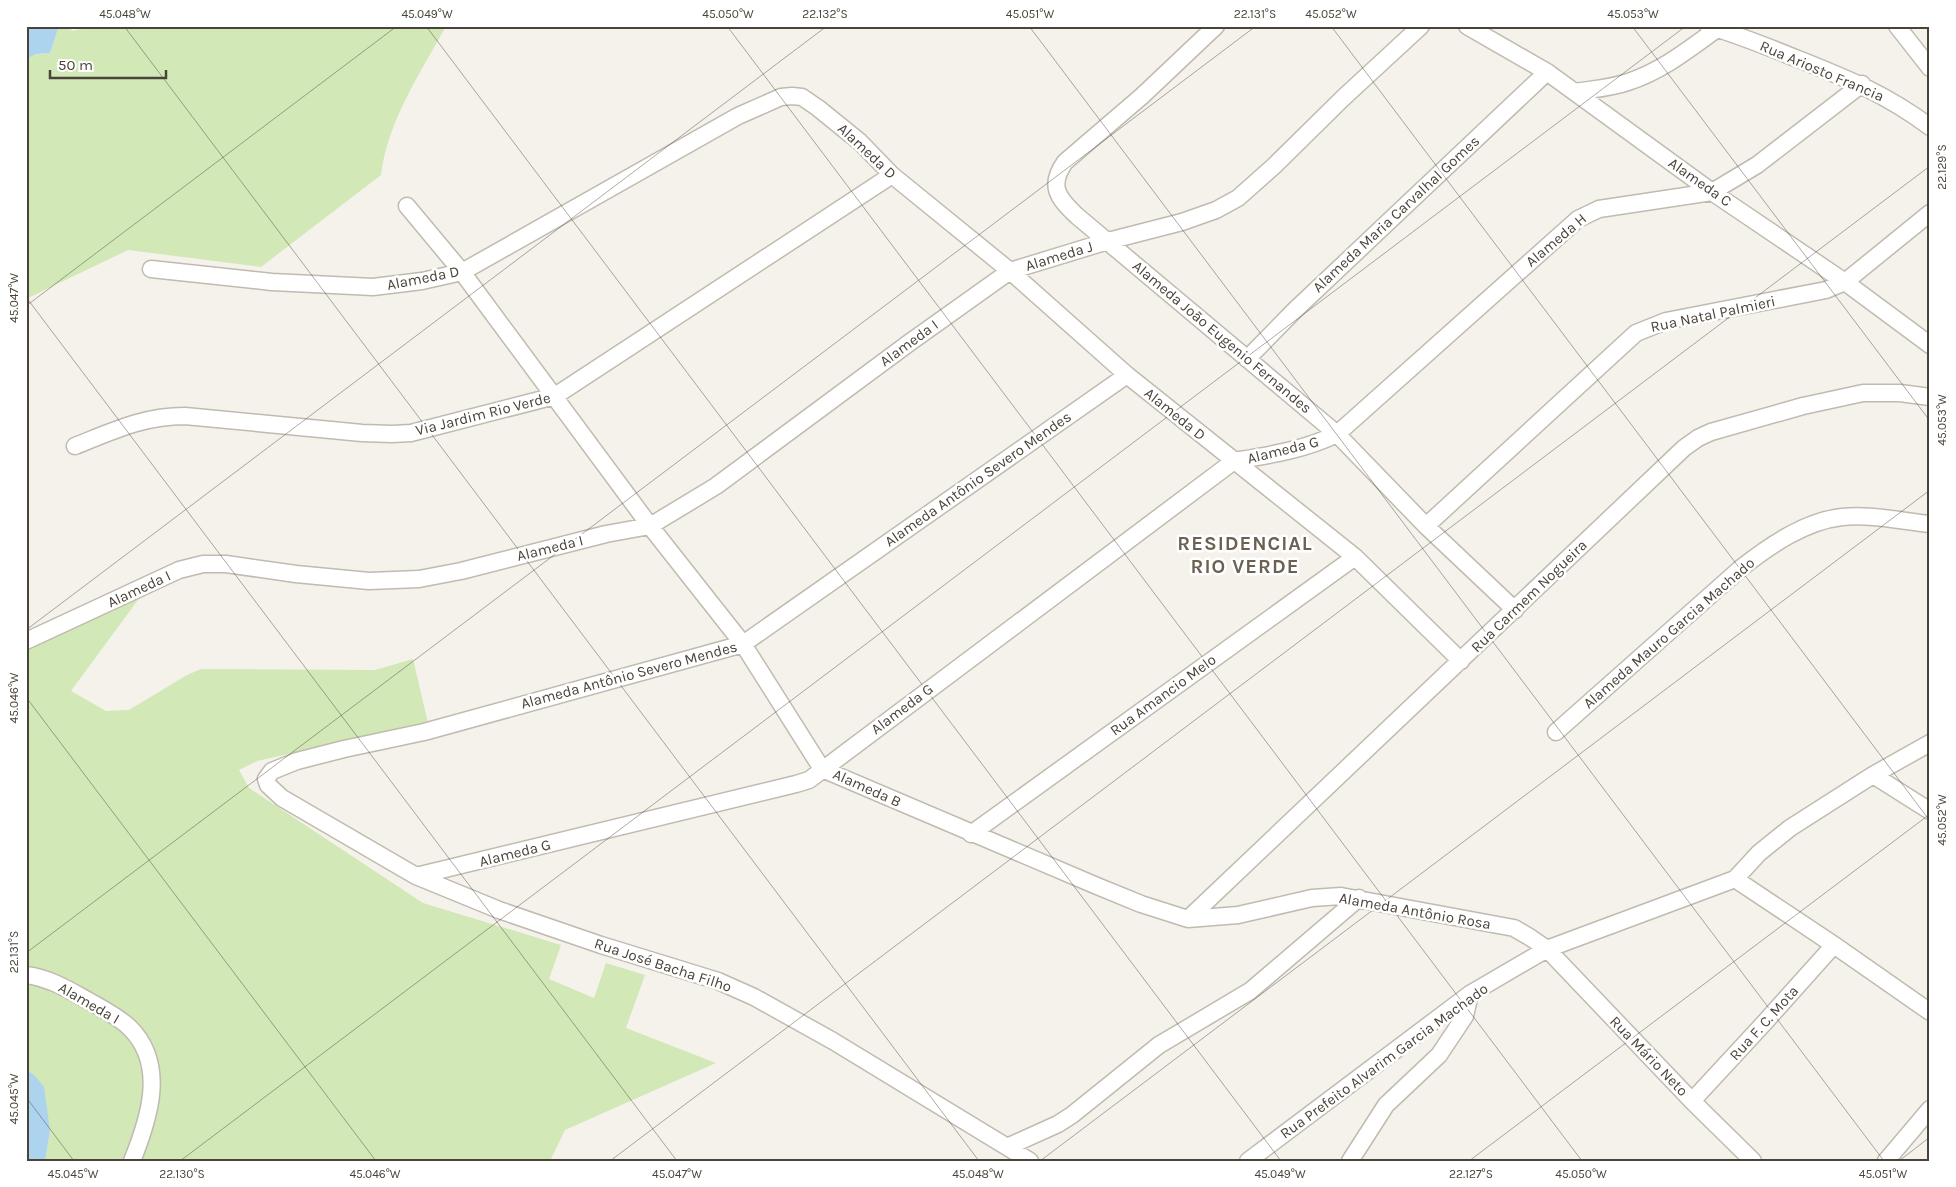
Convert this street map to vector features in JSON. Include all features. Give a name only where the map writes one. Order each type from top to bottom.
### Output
[{"type":"street","name":"Alameda João Eugenio Fernandes","points":[[1216,26],[1142,96],[1065,162],[1058,175],[1056,188],[1062,201],[1077,216],[1337,434],[1426,526],[1515,610]]},
{"type":"street","name":"Alameda J","points":[[1010,271],[1108,241],[1182,222],[1216,210],[1238,198],[1421,26]]},
{"type":"street","name":"Alameda C","points":[[1466,26],[1547,72],[1712,192],[1845,282],[1930,346]]},
{"type":"street","points":[[1897,26],[1930,68]]},
{"type":"street","points":[[1575,92],[1605,88],[1637,79],[1665,66],[1713,28]]},
{"type":"street","name":"Rua Ariosto Francia","points":[[1713,28],[1770,47],[1862,84],[1897,103],[1930,127]]},
{"type":"street","name":"Alameda Maria Carvalhal Gomes","points":[[1248,359],[1295,310],[1547,72]]},
{"type":"street","name":"Alameda H","points":[[1337,434],[1578,219],[1589,212],[1599,209],[1712,192],[1757,164],[1862,84]]},
{"type":"street","name":"Alameda D","points":[[151,269],[272,282],[373,286],[422,281],[462,272],[738,116],[781,98],[798,96],[811,102],[860,142],[892,175],[1010,271],[1127,375],[1355,557],[1461,661]]},
{"type":"street","name":"Via Jardim Rio Verde","points":[[75,446],[140,420],[167,416],[362,432],[411,433],[555,396],[892,175]]},
{"type":"street","name":"Alameda B","points":[[407,206],[462,272],[650,526],[743,644],[822,769],[971,834],[1114,893],[1188,919]]},
{"type":"street","name":"Rua Natal Palmieri","points":[[1426,526],[1636,333],[1666,321],[1826,290],[1845,282],[1930,213]]},
{"type":"street","name":"Alameda I","points":[[26,641],[179,570],[203,564],[226,564],[369,582],[419,579],[461,571],[606,534],[650,526],[716,486],[909,343],[1010,271]]},
{"type":"street","name":"Alameda Antônio Severo Mendes","points":[[308,814],[282,798],[268,785],[266,779],[272,771],[297,761],[424,732],[743,644],[1127,375]]},
{"type":"street","name":"Rua Carmem Nogueira","points":[[1188,919],[1684,448],[1698,438],[1784,412],[1847,396],[1876,392],[1930,397]]},
{"type":"street","name":"Alameda G","points":[[416,876],[796,784],[812,778],[1234,461],[1304,448],[1337,434]]},
{"type":"street","name":"Alameda Mauro Garcia Machado","points":[[1556,732],[1740,568],[1771,546],[1820,522],[1842,517],[1930,524]]},
{"type":"street","name":"Rua Amancio Melo","points":[[971,834],[1355,557]]},
{"type":"street","points":[[1930,743],[1873,775],[1790,828],[1759,853],[1735,879],[1930,1012]]},
{"type":"street","points":[[1873,775],[1930,811]]},
{"type":"street","name":"Rua José Bacha Filho","points":[[308,814],[416,876],[499,910],[601,945],[718,981],[740,990],[833,1041],[1030,1161]]},
{"type":"street","name":"Rua Prefeito Alvarim Garcia Machado","points":[[1248,1161],[1470,994],[1547,949],[1735,879]]},
{"type":"street","name":"Alameda Antônio Rosa","points":[[1188,919],[1238,915],[1312,898],[1332,896],[1359,898],[1514,928],[1547,949]]},
{"type":"street","points":[[1007,1147],[1065,1120],[1095,1098],[1153,1049],[1250,991],[1359,898]]},
{"type":"street","name":"Rua F. C. Mota","points":[[1692,1101],[1834,945]]},
{"type":"street","name":"Rua Mário Neto","points":[[1547,949],[1692,1101],[1753,1161]]},
{"type":"street","name":"Alameda I","points":[[26,975],[57,983],[113,1015],[130,1028],[141,1042],[150,1061],[151,1099],[146,1125],[132,1161]]},
{"type":"street","points":[[1350,1161],[1386,1105],[1439,1055],[1465,1016],[1470,994]]},
{"type":"street","points":[[1886,1161],[1930,1109]]},
{"type":"green space","points":[[66,26],[73,31],[93,26],[446,26],[398,116],[390,135],[381,175],[261,267],[128,250],[26,299],[26,59],[36,54],[50,53],[58,29]]},
{"type":"green space","points":[[143,593],[71,691],[106,711],[129,710],[187,675],[201,669],[375,670],[413,659],[428,723],[257,761],[239,770],[249,788],[423,903],[561,945],[549,979],[594,998],[606,963],[645,975],[626,1028],[716,1063],[565,1130],[550,1161],[135,1161],[148,1125],[145,1040],[26,971],[26,646]]},
{"type":"green space","points":[[26,979],[37,981],[110,1017],[139,1044],[149,1089],[128,1161],[45,1161],[50,1131],[35,1076],[26,1069]]},
{"type":"water","points":[[26,26],[62,26],[58,29],[50,53],[36,54],[26,59]]},
{"type":"water","points":[[26,1069],[44,1087],[50,1131],[45,1161],[26,1161]]},
{"type":"district","name":"RESIDENCIAL RIO VERDE","points":[[1245,554]]}]
